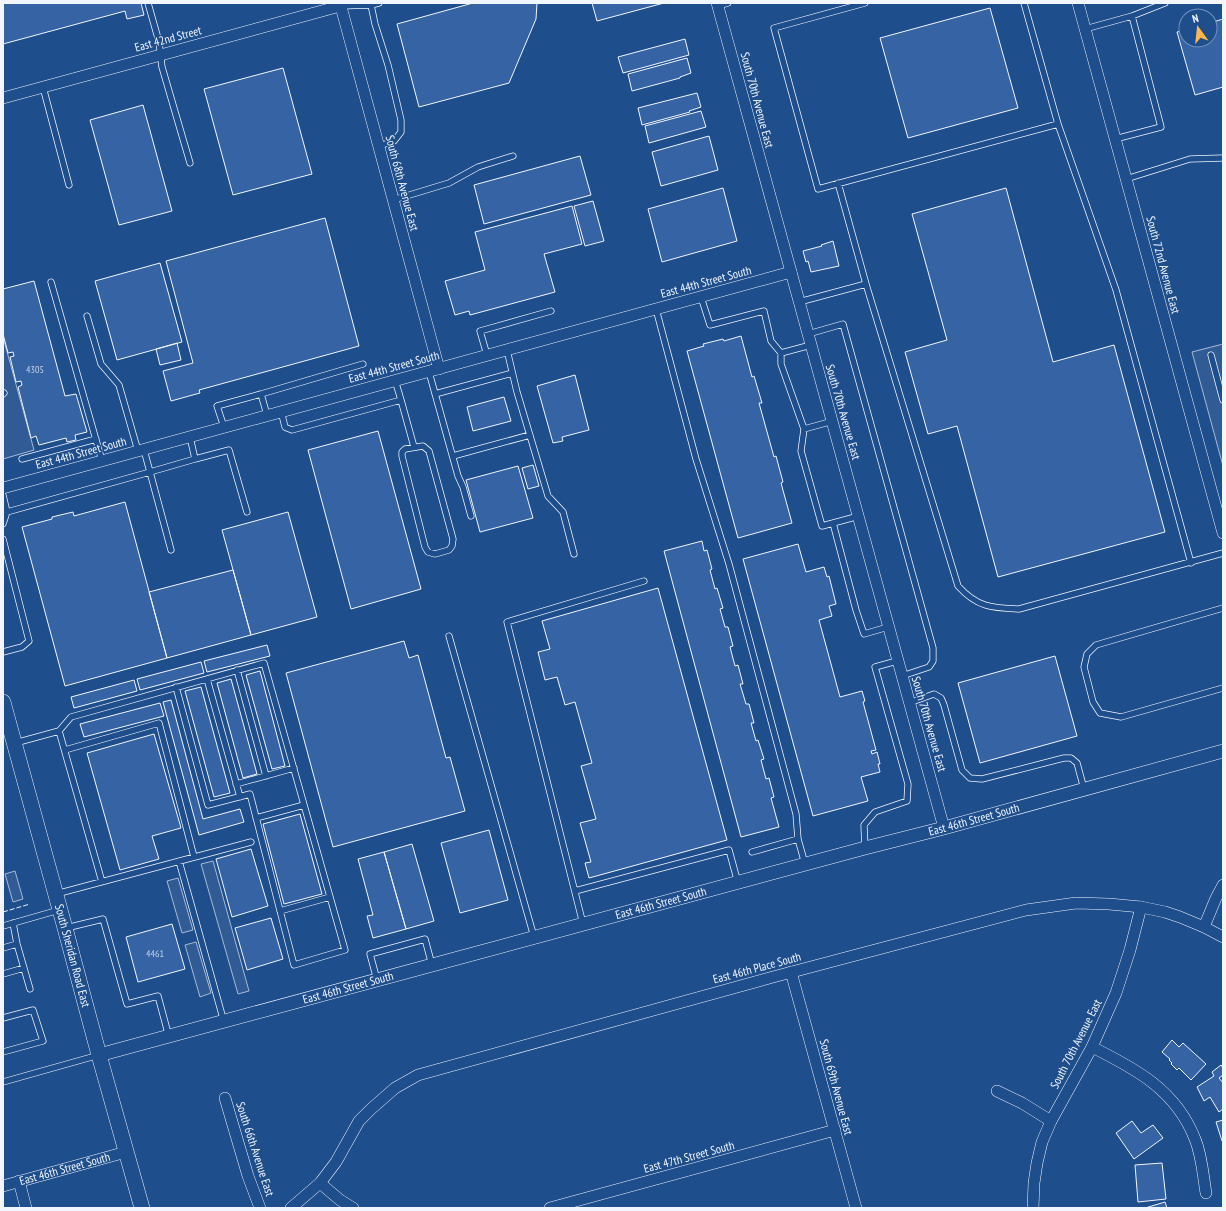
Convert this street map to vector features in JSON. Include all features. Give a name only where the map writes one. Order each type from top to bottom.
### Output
[{"type":"main road","name":"South Sheridan Road East","points":[[3,702],[142,1208]]},
{"type":"street","name":"South 72nd Avenue East","points":[[1078,3],[1223,533]]},
{"type":"street","name":"East 42nd Street","points":[[3,98],[340,4]]},
{"type":"street","name":"South 68th Avenue East","points":[[340,4],[393,200],[434,370]]},
{"type":"street","name":"South 70th Avenue East","points":[[721,4],[799,302],[944,828]]},
{"type":"street","name":"East 44th Street South","points":[[3,488],[791,272]]},
{"type":"street","name":"East 46th Street South","points":[[99,1055],[805,864],[944,828],[1223,751]]},
{"type":"street","points":[[1223,885],[1204,927],[1223,937]]},
{"type":"street","name":"East 46th Place South","points":[[320,1183],[336,1162],[363,1117],[395,1088],[418,1075],[791,972],[1026,910],[1076,903],[1110,904],[1141,907],[1165,912],[1204,927]]},
{"type":"street","name":"South 70th Avenue East","points":[[1033,1208],[1034,1183],[1042,1142],[1051,1121],[1092,1047],[1116,993],[1130,950],[1141,907]]},
{"type":"street","name":"South 69th Avenue East","points":[[791,972],[856,1208]]},
{"type":"street","points":[[1092,1047],[1143,1074],[1156,1084],[1171,1100],[1185,1118],[1195,1139],[1206,1193]]},
{"type":"street","points":[[997,1091],[1022,1103],[1051,1121]]},
{"type":"street","name":"South 66th Avenue East","points":[[225,1098],[248,1176],[260,1208]]},
{"type":"street","name":"East 47th Street South","points":[[550,1208],[566,1206],[835,1130]]},
{"type":"street","name":"East 46th Street South","points":[[3,1186],[126,1152]]},
{"type":"street","points":[[19,1181],[26,1208]]},
{"type":"street","points":[[291,1208],[320,1183],[340,1200],[353,1208]]},
{"type":"lane","points":[[148,3],[159,42],[162,67],[190,163]]},
{"type":"lane","points":[[340,4],[379,3]]},
{"type":"lane","points":[[865,3],[774,28],[818,189],[1058,124]]},
{"type":"lane","points":[[1024,3],[1058,124],[1116,290],[1191,562]]},
{"type":"lane","points":[[1085,29],[1132,16],[1165,3]]},
{"type":"lane","points":[[370,4],[388,65],[401,120],[401,132],[394,141],[378,146]]},
{"type":"lane","points":[[1115,140],[1161,127],[1132,16]]},
{"type":"lane","points":[[43,87],[69,184]]},
{"type":"lane","points":[[393,200],[449,183],[478,166],[513,156]]},
{"type":"lane","points":[[1126,179],[1190,159],[1223,158]]},
{"type":"lane","points":[[838,183],[866,284],[958,586],[967,596],[979,603],[997,608],[1019,609],[1223,553]]},
{"type":"lane","points":[[50,282],[102,461]]},
{"type":"lane","points":[[799,302],[866,284]]},
{"type":"lane","points":[[702,297],[710,325],[764,311],[771,341],[781,353],[781,364],[804,429],[801,451],[822,526],[859,516]]},
{"type":"lane","points":[[656,309],[696,458],[729,564],[796,814],[798,839],[805,864]]},
{"type":"lane","points":[[487,355],[480,331],[551,311]]},
{"type":"lane","points":[[87,316],[101,364],[119,385],[150,472],[171,550]]},
{"type":"lane","points":[[808,334],[843,324],[933,648],[933,661],[929,667],[902,676]]},
{"type":"lane","points":[[781,353],[811,345]]},
{"type":"lane","points":[[506,350],[548,496],[564,512],[574,554]]},
{"type":"lane","points":[[1211,355],[1223,400]]},
{"type":"lane","points":[[224,427],[217,406],[363,364]]},
{"type":"lane","points":[[434,370],[435,394],[471,516]]},
{"type":"lane","points":[[435,394],[512,373]]},
{"type":"lane","points":[[395,380],[414,447]]},
{"type":"lane","points":[[261,394],[267,415]]},
{"type":"lane","points":[[280,411],[285,426],[292,430],[401,400]]},
{"type":"lane","points":[[804,429],[833,421]]},
{"type":"lane","points":[[453,456],[530,435]]},
{"type":"lane","points":[[190,436],[195,459]]},
{"type":"lane","points":[[22,460],[96,439]]},
{"type":"lane","points":[[423,446],[429,451],[453,539],[452,546],[449,550],[435,554],[428,552],[425,547],[402,456],[402,452],[414,447],[423,446]]},
{"type":"lane","points":[[8,512],[230,450],[247,512]]},
{"type":"lane","points":[[3,495],[8,512],[3,524]]},
{"type":"lane","points":[[833,523],[856,610],[864,634],[888,627]]},
{"type":"lane","points":[[3,539],[29,641],[22,647],[3,652]]},
{"type":"lane","points":[[583,924],[507,622],[644,581]]},
{"type":"lane","points":[[1223,608],[1096,645],[1087,654],[1084,667],[1093,702],[1100,713],[1121,717],[1223,688]]},
{"type":"lane","points":[[449,636],[534,938]]},
{"type":"lane","points":[[865,848],[864,825],[875,812],[907,801],[908,784],[875,667],[897,661]]},
{"type":"lane","points":[[14,743],[59,731],[72,717],[176,687],[264,663],[345,950],[294,965],[250,794],[208,806],[176,687]]},
{"type":"lane","points":[[237,670],[266,776]]},
{"type":"lane","points":[[207,679],[240,797]]},
{"type":"lane","points":[[909,703],[934,694],[941,698],[962,770],[970,778],[982,780],[1064,758],[1071,758],[1077,763],[1084,789]]},
{"type":"lane","points":[[65,750],[159,723],[194,857]]},
{"type":"lane","points":[[59,731],[102,882]]},
{"type":"lane","points":[[236,784],[294,768]]},
{"type":"lane","points":[[256,818],[304,805]]},
{"type":"lane","points":[[752,852],[798,839]]},
{"type":"lane","points":[[56,894],[251,842]]},
{"type":"lane","points":[[575,891],[729,850],[738,883]]},
{"type":"lane","points":[[179,861],[224,1022]]},
{"type":"lane","points":[[280,910],[330,897]]},
{"type":"lane","points":[[3,926],[60,910]]},
{"type":"lane","points":[[66,928],[103,919],[127,1004],[158,996],[169,1037]]},
{"type":"lane","points":[[14,923],[17,944],[30,989]]},
{"type":"lane","points":[[377,980],[370,954],[425,939],[432,966]]},
{"type":"lane","points":[[3,948],[17,944]]},
{"type":"lane","points":[[3,974],[24,968]]},
{"type":"lane","points":[[3,1018],[33,1010],[42,1041],[3,1052]]},
{"type":"lane","points":[[3,1082],[99,1055]]},
{"type":"shaded area","points":[[3,337],[34,450],[3,459]]},
{"type":"shaded area","points":[[1223,344],[1223,466],[1192,352]]},
{"type":"shaded area","points":[[213,861],[249,991],[238,994],[201,864]]},
{"type":"shaded area","points":[[15,871],[23,899],[13,902],[5,874]]},
{"type":"shaded area","points":[[178,878],[193,930],[182,933],[167,881]]},
{"type":"shaded area","points":[[196,942],[211,993],[200,997],[185,945]]},
{"type":"building","points":[[3,3],[141,3],[144,15],[127,19],[125,11],[3,44]]},
{"type":"building","points":[[473,3],[537,3],[536,19],[509,83],[419,107],[397,24]]},
{"type":"building","points":[[592,3],[664,3],[597,21]]},
{"type":"building","points":[[990,8],[1018,108],[908,138],[880,38]]},
{"type":"building","points":[[1223,19],[1223,87],[1195,95],[1182,48],[1218,48],[1218,21]]},
{"type":"building","points":[[685,39],[689,55],[623,73],[618,57]]},
{"type":"building","points":[[687,58],[691,73],[680,78],[632,91],[628,74]]},
{"type":"building","points":[[283,68],[312,174],[233,195],[204,89]]},
{"type":"building","points":[[697,93],[701,107],[689,111],[690,112],[642,125],[638,108]]},
{"type":"building","points":[[143,105],[172,211],[119,225],[90,120]]},
{"type":"building","points":[[701,111],[706,127],[649,143],[645,126]]},
{"type":"building","points":[[709,136],[718,170],[661,186],[652,152]]},
{"type":"building","points":[[580,156],[591,195],[484,224],[474,185]]},
{"type":"building","points":[[723,188],[737,241],[662,262],[648,209]]},
{"type":"building","points":[[1006,188],[1053,362],[1114,345],[1165,532],[998,577],[957,426],[928,434],[905,352],[947,340],[912,214]]},
{"type":"building","points":[[593,201],[604,241],[585,246],[574,206]]},
{"type":"building","points":[[572,206],[582,244],[544,254],[555,292],[470,315],[469,311],[455,315],[445,281],[485,270],[475,232]]},
{"type":"building","points":[[325,218],[359,346],[199,390],[200,393],[171,401],[163,371],[193,363],[166,261]]},
{"type":"building","points":[[833,241],[839,266],[811,272],[803,251],[822,246],[821,245]]},
{"type":"building","points":[[160,263],[182,342],[117,360],[95,281]]},
{"type":"building","points":[[34,281],[65,396],[76,394],[87,432],[75,435],[76,440],[67,442],[66,438],[39,445],[36,436],[31,438],[18,387],[22,385],[21,381],[16,382],[10,357],[14,356],[13,352],[8,353],[3,334],[3,289]]},
{"type":"building","points":[[741,336],[752,377],[754,376],[762,403],[759,403],[774,457],[776,456],[783,482],[781,483],[792,523],[738,538],[687,351],[704,346],[703,344],[723,339],[724,341]]},
{"type":"building","points":[[177,343],[181,360],[160,365],[156,349]]},
{"type":"building","points":[[575,375],[589,430],[562,437],[563,441],[553,443],[537,386]]},
{"type":"building","points":[[504,397],[511,421],[473,431],[467,407]]},
{"type":"building","points":[[378,431],[421,589],[351,609],[308,450]]},
{"type":"building","points":[[533,465],[539,486],[528,489],[522,468]]},
{"type":"building","points":[[518,466],[533,518],[480,532],[466,480]]},
{"type":"building","points":[[125,502],[167,658],[65,686],[22,527],[52,519],[52,517],[73,512],[74,516]]},
{"type":"building","points":[[288,512],[317,617],[251,635],[222,530]]},
{"type":"building","points":[[702,541],[704,551],[707,550],[715,589],[717,588],[723,608],[720,609],[725,627],[728,627],[733,646],[730,647],[735,666],[738,665],[743,684],[740,684],[746,704],[749,704],[754,723],[751,723],[756,741],[758,740],[764,759],[761,760],[766,779],[769,778],[774,797],[771,798],[779,827],[741,837],[664,551]]},
{"type":"building","points":[[798,544],[806,572],[824,567],[827,577],[829,576],[836,604],[829,606],[832,616],[819,620],[840,697],[862,691],[865,701],[863,702],[876,750],[871,751],[872,754],[877,752],[880,764],[878,764],[880,772],[861,777],[868,801],[813,816],[743,559]]},
{"type":"building","points":[[233,570],[251,635],[167,658],[149,592]]},
{"type":"building","points":[[658,588],[727,840],[589,878],[585,863],[591,862],[580,823],[596,819],[581,766],[592,763],[575,702],[565,705],[557,677],[545,680],[538,652],[550,649],[542,621]]},
{"type":"building","points":[[404,641],[409,658],[418,655],[446,758],[450,757],[465,811],[333,847],[286,673]]},
{"type":"building","points":[[267,645],[270,656],[207,672],[204,661]]},
{"type":"building","points":[[1055,656],[1077,736],[980,763],[958,683]]},
{"type":"building","points":[[201,662],[204,673],[140,690],[137,679]]},
{"type":"building","points":[[260,671],[285,766],[272,769],[246,675]]},
{"type":"building","points":[[231,679],[257,774],[243,778],[217,683]]},
{"type":"building","points":[[134,680],[137,691],[74,708],[71,697]]},
{"type":"building","points":[[201,687],[230,793],[214,797],[185,691]]},
{"type":"building","points":[[171,700],[203,819],[240,809],[244,822],[199,835],[163,702]]},
{"type":"building","points":[[160,703],[164,716],[84,737],[80,724]]},
{"type":"building","points":[[154,734],[181,828],[152,836],[159,859],[120,870],[87,753]]},
{"type":"building","points":[[300,814],[322,894],[284,904],[263,824]]},
{"type":"building","points":[[489,830],[508,900],[460,913],[441,843]]},
{"type":"building","points":[[412,844],[434,921],[406,929],[384,852]]},
{"type":"building","points":[[251,849],[268,906],[232,917],[216,859]]},
{"type":"building","points":[[384,852],[406,929],[373,938],[367,916],[373,915],[358,859]]},
{"type":"building","points":[[271,918],[283,959],[247,970],[235,928]]},
{"type":"building","points":[[172,924],[185,969],[138,982],[126,937]]},
{"type":"building","points":[[1172,1040],[1179,1047],[1183,1043],[1206,1064],[1191,1080],[1179,1068],[1177,1070],[1171,1064],[1170,1059],[1162,1052]]},
{"type":"building","points":[[1221,1065],[1223,1068],[1223,1075],[1219,1078],[1223,1083],[1223,1109],[1219,1112],[1210,1097],[1204,1101],[1197,1087],[1214,1076],[1212,1072]]},
{"type":"building","points":[[1223,1120],[1223,1141],[1222,1141],[1216,1122]]},
{"type":"building","points":[[1132,1121],[1141,1133],[1153,1125],[1163,1138],[1134,1159],[1116,1133]]},
{"type":"building","points":[[1162,1163],[1166,1199],[1138,1202],[1135,1165]]},
{"type":"building","points":[[1165,1202],[1167,1208],[1145,1208]]},
{"type":"fence","points":[[3,912],[30,904]]}]
